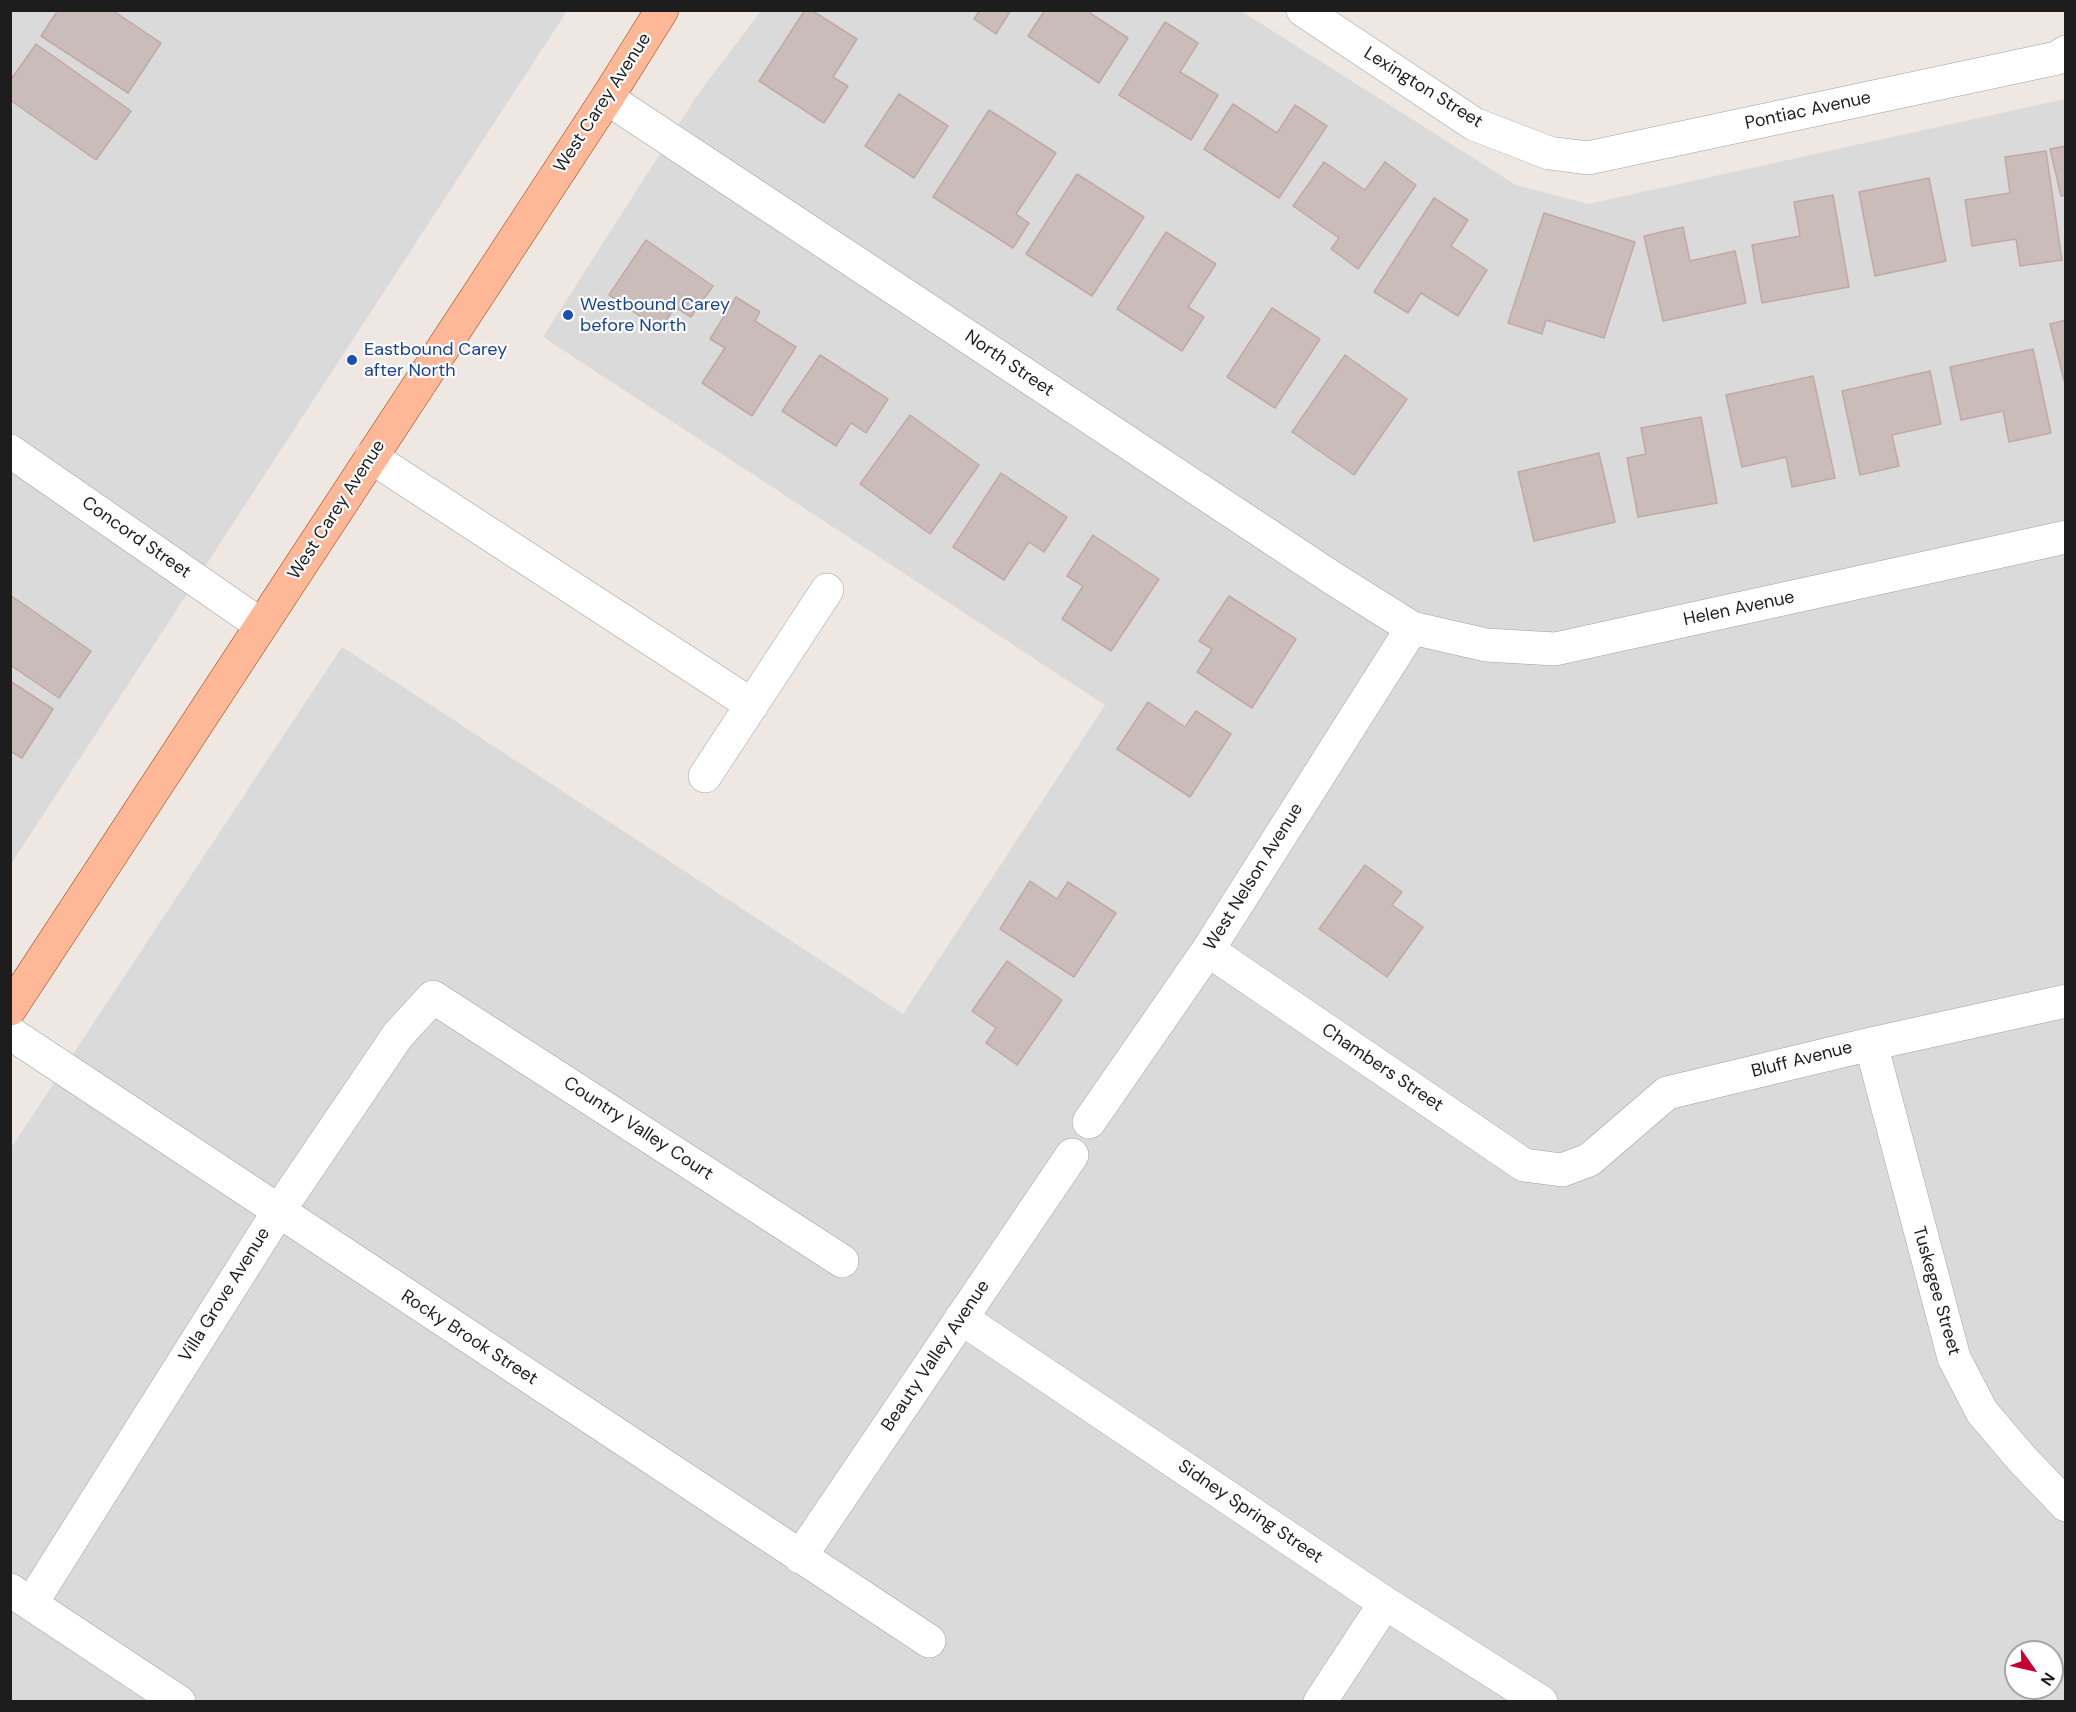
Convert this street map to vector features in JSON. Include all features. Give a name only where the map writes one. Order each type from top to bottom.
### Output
[{"type":"main road","name":"West Carey Avenue","points":[[10,1009],[608,98],[662,10]]},
{"type":"street","name":"Lexington Street","points":[[1303,10],[1474,124],[1549,153]]},
{"type":"street","name":"Pontiac Avenue","points":[[1549,153],[1588,158],[2057,58],[2066,52]]},
{"type":"street","name":"North Street","points":[[608,98],[1334,579],[1412,627]]},
{"type":"street","name":"Concord Street","points":[[10,451],[261,625]]},
{"type":"street","points":[[371,457],[752,705]]},
{"type":"street","name":"Helen Avenue","points":[[1412,627],[1486,645],[1555,649],[2066,537]]},
{"type":"street","points":[[705,776],[827,590]]},
{"type":"street","name":"West Nelson Avenue","points":[[1089,1122],[1208,950],[1412,627]]},
{"type":"street","name":"Chambers Street","points":[[1208,950],[1524,1165],[1562,1170]]},
{"type":"street","name":"Villa Grove Avenue","points":[[21,1597],[398,1035],[433,997]]},
{"type":"street","name":"Country Valley Court","points":[[433,997],[842,1261]]},
{"type":"street","name":"Bluff Avenue","points":[[1562,1170],[1589,1160],[1667,1093],[1871,1044],[2066,1001]]},
{"type":"street","name":"Rocky Brook Street","points":[[10,1033],[929,1641]]},
{"type":"street","name":"Tuskegee Street","points":[[1871,1044],[1954,1358],[1982,1412],[2022,1459],[2066,1505]]},
{"type":"street","name":"Beauty Valley Avenue","points":[[800,1557],[1072,1155]]},
{"type":"street","name":"Sidney Spring Street","points":[[961,1318],[1385,1603],[1542,1701]]},
{"type":"street","points":[[21,1597],[179,1701]]},
{"type":"street","points":[[1320,1701],[1385,1603]]},
{"type":"shaded area","points":[[11,11],[567,11],[11,864]]},
{"type":"shaded area","points":[[761,11],[1241,11],[1516,185],[1588,204],[2065,99],[2065,1701],[11,1702],[11,1148],[342,647],[903,1014],[1105,705],[543,337],[698,94]]},
{"type":"building","points":[[58,10],[112,10],[161,43],[128,93],[41,36]]},
{"type":"building","points":[[805,10],[811,10],[857,39],[833,77],[848,86],[824,123],[759,81]]},
{"type":"building","points":[[980,10],[1011,10],[996,34],[974,19]]},
{"type":"building","points":[[1045,10],[1092,10],[1090,13],[1128,38],[1099,83],[1028,36]]},
{"type":"building","points":[[1165,22],[1198,43],[1180,72],[1218,95],[1191,140],[1119,95]]},
{"type":"building","points":[[36,44],[131,111],[96,160],[10,100],[10,81]]},
{"type":"building","points":[[899,94],[948,126],[914,178],[865,146]]},
{"type":"building","points":[[1233,104],[1277,133],[1295,105],[1327,126],[1279,198],[1204,149]]},
{"type":"building","points":[[989,110],[1056,153],[1016,214],[1029,223],[1013,248],[933,197]]},
{"type":"building","points":[[2066,146],[2066,195],[2061,196],[2050,149]]},
{"type":"building","points":[[2046,151],[2062,260],[2020,266],[2016,239],[1972,246],[1965,200],[2010,193],[2005,157]]},
{"type":"building","points":[[1324,162],[1365,190],[1385,162],[1416,185],[1358,269],[1331,249],[1339,238],[1293,206]]},
{"type":"building","points":[[1077,174],[1144,217],[1092,296],[1026,254]]},
{"type":"building","points":[[1929,178],[1946,261],[1875,276],[1859,192]]},
{"type":"building","points":[[1833,195],[1849,287],[1762,303],[1752,245],[1800,236],[1794,202]]},
{"type":"building","points":[[1434,198],[1468,220],[1451,246],[1487,270],[1458,316],[1421,293],[1408,313],[1374,292]]},
{"type":"building","points":[[1544,213],[1635,242],[1604,338],[1546,320],[1542,334],[1508,323]]},
{"type":"building","points":[[1683,227],[1690,261],[1735,251],[1746,303],[1663,321],[1644,236]]},
{"type":"building","points":[[1166,232],[1216,264],[1188,307],[1204,317],[1182,351],[1117,309]]},
{"type":"building","points":[[646,240],[713,286],[691,317],[675,307],[660,330],[609,295]]},
{"type":"building","points":[[736,297],[760,312],[755,321],[796,347],[752,416],[702,383],[725,348],[710,339]]},
{"type":"building","points":[[1272,308],[1320,339],[1275,408],[1227,377]]},
{"type":"building","points":[[2066,320],[2066,388],[2050,324]]},
{"type":"building","points":[[2033,349],[2051,433],[2009,442],[2003,411],[1961,420],[1950,367]]},
{"type":"building","points":[[820,355],[888,399],[866,433],[851,423],[836,446],[782,411]]},
{"type":"building","points":[[1345,355],[1407,399],[1354,475],[1292,432]]},
{"type":"building","points":[[1930,371],[1941,424],[1892,435],[1899,466],[1860,475],[1842,391]]},
{"type":"building","points":[[1813,376],[1835,478],[1792,487],[1786,457],[1742,467],[1726,395]]},
{"type":"building","points":[[910,415],[979,465],[930,534],[860,484]]},
{"type":"building","points":[[1701,417],[1717,503],[1638,517],[1627,458],[1646,454],[1641,428]]},
{"type":"building","points":[[1599,453],[1615,522],[1534,541],[1518,472]]},
{"type":"building","points":[[1001,473],[1067,517],[1044,552],[1029,542],[1004,580],[953,547]]},
{"type":"building","points":[[1093,535],[1159,579],[1111,651],[1062,619],[1083,586],[1067,576]]},
{"type":"building","points":[[10,595],[91,651],[59,698],[10,665]]},
{"type":"building","points":[[1229,596],[1296,639],[1252,708],[1197,672],[1212,649],[1199,641]]},
{"type":"building","points":[[10,681],[53,709],[22,758],[10,751]]},
{"type":"building","points":[[1148,702],[1185,727],[1196,711],[1231,734],[1190,797],[1117,749]]},
{"type":"building","points":[[1365,865],[1402,892],[1392,905],[1423,927],[1387,977],[1319,929]]},
{"type":"building","points":[[1030,881],[1057,899],[1068,882],[1116,913],[1074,977],[1000,929]]},
{"type":"building","points":[[1007,961],[1062,1000],[1017,1065],[986,1043],[996,1028],[972,1011]]},
{"type":"place","name":"Westbound Carey before North","points":[[568,315]]},
{"type":"place","name":"Eastbound Carey after North","points":[[352,360]]}]
